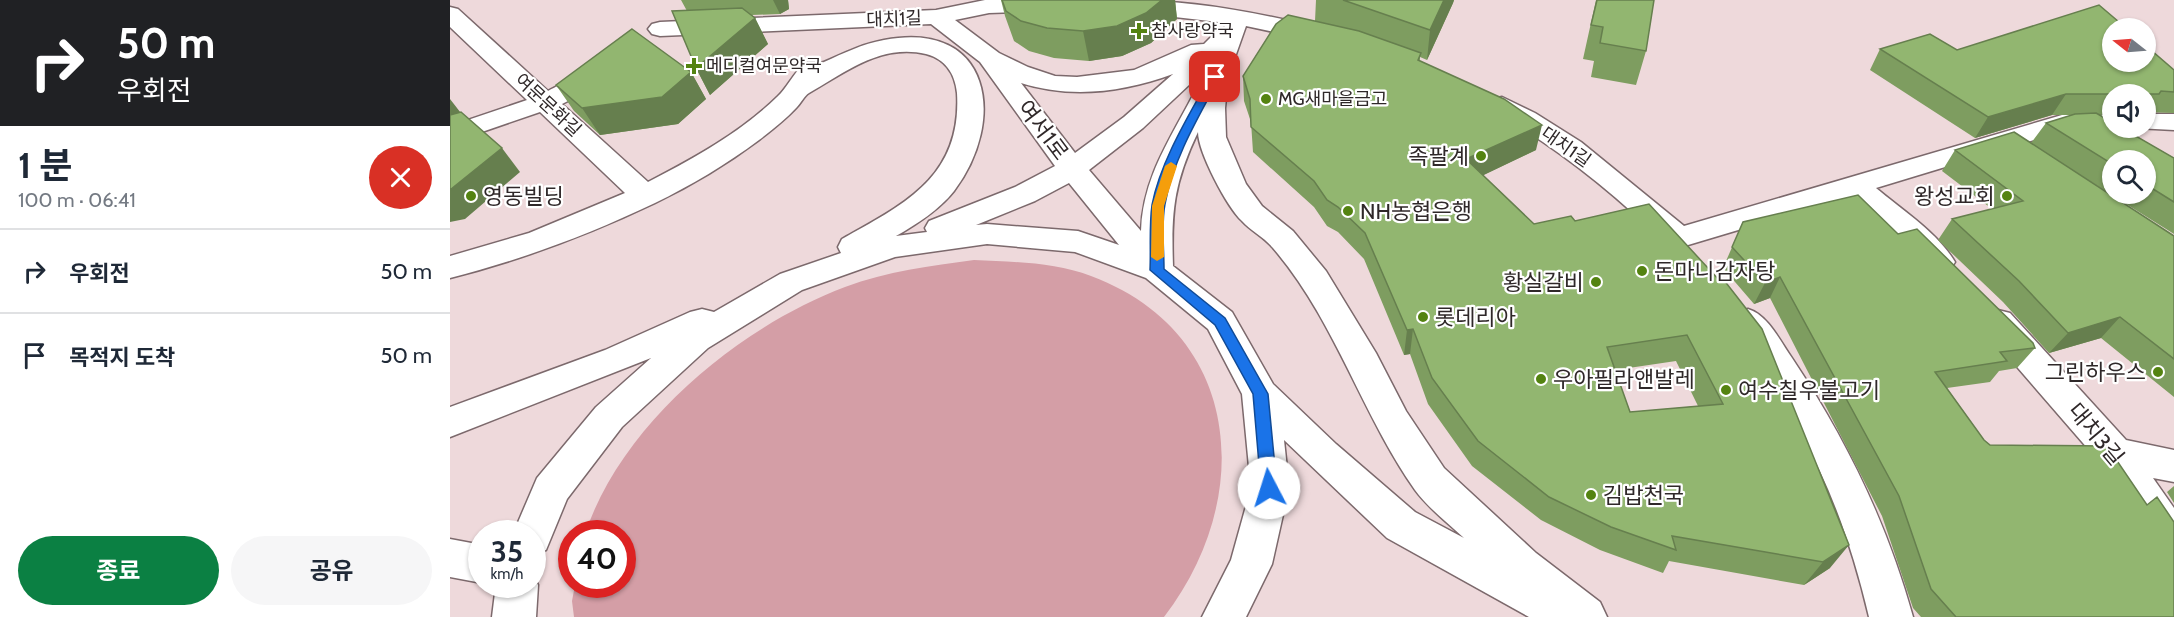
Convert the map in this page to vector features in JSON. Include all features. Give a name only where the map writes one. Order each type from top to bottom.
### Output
[{"type":"street","points":[[450,6],[468,0]]},
{"type":"street","name":"대치1길","points":[[658,26],[838,11],[1072,4]]},
{"type":"street","points":[[1102,5],[1171,8],[1244,15],[1342,40]]},
{"type":"street","name":"여서1로","points":[[927,9],[989,57],[1072,169],[1157,270]]},
{"type":"street","points":[[803,87],[838,11]]},
{"type":"street","name":"여문문화길","points":[[450,14],[646,196]]},
{"type":"street","points":[[989,57],[1033,79],[1083,85],[1159,70],[1191,56],[1244,15]]},
{"type":"street","points":[[1157,270],[1158,206],[1164,186],[1180,144],[1244,15]]},
{"type":"street","points":[[450,422],[617,358],[791,282],[891,247],[1024,194],[1072,169],[1160,100],[1244,15]]},
{"type":"street","points":[[458,267],[592,220],[646,196],[736,144],[803,87],[824,72],[856,56],[883,47],[912,44],[931,47],[956,58],[969,83],[970,114],[967,140],[951,175],[928,200],[696,339],[609,417],[551,490],[539,520]]},
{"type":"street","points":[[450,135],[545,102],[592,81],[621,63]]},
{"type":"street","points":[[1215,77],[1212,137],[1232,186],[1251,213],[1282,238],[1315,279],[1364,362],[1393,421],[1430,480],[1521,566],[1585,617]]},
{"type":"street","name":"대치1길","points":[[1477,92],[1514,112],[1575,151],[1621,186],[1686,246],[1853,185],[2062,123],[2102,129]]},
{"type":"street","points":[[2156,122],[2174,122]]},
{"type":"street","points":[[2003,140],[2032,158]]},
{"type":"street","name":"대치3길","points":[[1853,185],[1912,234],[2033,359],[2115,454],[2174,541]]},
{"type":"street","points":[[891,247],[987,234],[1078,242],[1157,270],[1220,321],[1260,394],[1323,455],[1401,525],[1574,617]]},
{"type":"street","points":[[1731,297],[1787,377],[1841,475],[1864,524],[1882,577],[1891,617]]},
{"type":"street","points":[[1224,617],[1251,564],[1269,488],[1260,394]]},
{"type":"street","points":[[2115,454],[2174,466]]},
{"type":"street","points":[[450,558],[468,561]]},
{"type":"street","points":[[514,617],[516,598]]},
{"type":"shaded area","points":[[974,260],[1048,265],[1077,271],[1142,302],[1180,337],[1205,378],[1219,424],[1221,472],[1212,522],[1193,571],[1164,617],[574,617],[573,598],[636,598],[636,520],[591,520],[602,493],[626,454],[689,384],[726,353],[765,327],[805,305],[861,281],[925,267]]},
{"type":"building","points":[[1002,0],[1162,0],[1146,13],[1117,26],[1083,31],[1047,28],[1021,21],[1006,11]]},
{"type":"building","points":[[1343,0],[1444,0],[1430,30]]},
{"type":"building","points":[[1597,0],[1654,0],[1646,51],[1600,43],[1603,27],[1591,25]]},
{"type":"building","points":[[2099,5],[2114,18],[2102,18],[2102,72],[2156,72],[2156,54],[2174,70],[2174,92],[2161,91],[2156,94],[2156,84],[2102,84],[2102,94],[2066,94],[1988,117],[1880,49],[1930,34],[1957,50]]},
{"type":"building","points":[[742,8],[755,18],[696,68],[672,11]]},
{"type":"building","points":[[1288,15],[1359,31],[1421,53],[1418,60],[1504,99],[1542,125],[1466,159],[1534,224],[1571,216],[1575,221],[1649,204],[1719,280],[1720,275],[1762,329],[1849,545],[1823,562],[1672,536],[1676,550],[1611,527],[1549,497],[1478,441],[1432,378],[1413,329],[1407,330],[1365,233],[1338,207],[1327,200],[1314,181],[1251,127],[1250,99],[1243,76],[1276,24]],"holes":[[[1687,335],[1723,404],[1630,412],[1607,347]]]},
{"type":"building","points":[[632,29],[691,72],[662,97],[582,108],[556,85]]},
{"type":"building","points":[[461,112],[502,148],[450,190],[450,115]]},
{"type":"building","points":[[2096,113],[2102,116],[2102,138],[2139,138],[2174,158],[2174,202],[2156,191],[2156,150],[2102,150],[2102,158],[2046,123],[2075,114]]},
{"type":"building","points":[[2014,132],[2102,189],[2102,204],[2125,204],[2174,236],[2174,359],[2120,317],[2068,333],[2019,281],[1952,219],[2023,201],[1955,150]]},
{"type":"building","points":[[1858,195],[1898,234],[1917,229],[2033,343],[2035,348],[2000,352],[2007,361],[1935,372],[1984,440],[1990,445],[2107,446],[2147,505],[2157,497],[2174,522],[2174,617],[1956,617],[1931,589],[1899,496],[1780,277],[1765,283],[1732,247],[1743,222]]},
{"type":"slow traffic","points":[[1157,257],[1158,206],[1171,166]]},
{"type":"place","name":"참사랑약국","points":[[1139,31]]},
{"type":"place","name":"메디컬여문약국","points":[[694,66]]},
{"type":"place","name":"MG새마을금고","points":[[1266,99]]},
{"type":"place","name":"족팔계","points":[[1481,156]]},
{"type":"place","name":"영동빌딩","points":[[471,196]]},
{"type":"place","name":"왕성교회","points":[[2007,196]]},
{"type":"place","name":"NH농협은행","points":[[1348,211]]},
{"type":"place","name":"돈마니감자탕","points":[[1642,271]]},
{"type":"place","name":"황실갈비","points":[[1596,282]]},
{"type":"place","name":"롯데리아","points":[[1423,317]]},
{"type":"place","name":"그린하우스","points":[[2158,372]]},
{"type":"place","name":"우아필라앤발레","points":[[1541,379]]},
{"type":"place","name":"여수칠우불고기","points":[[1726,390]]},
{"type":"place","name":"김밥천국","points":[[1591,495]]},
{"type":"route","points":[[1215,77],[1176,153],[1164,186],[1158,206],[1157,270],[1220,321],[1260,394],[1269,488]]}]
